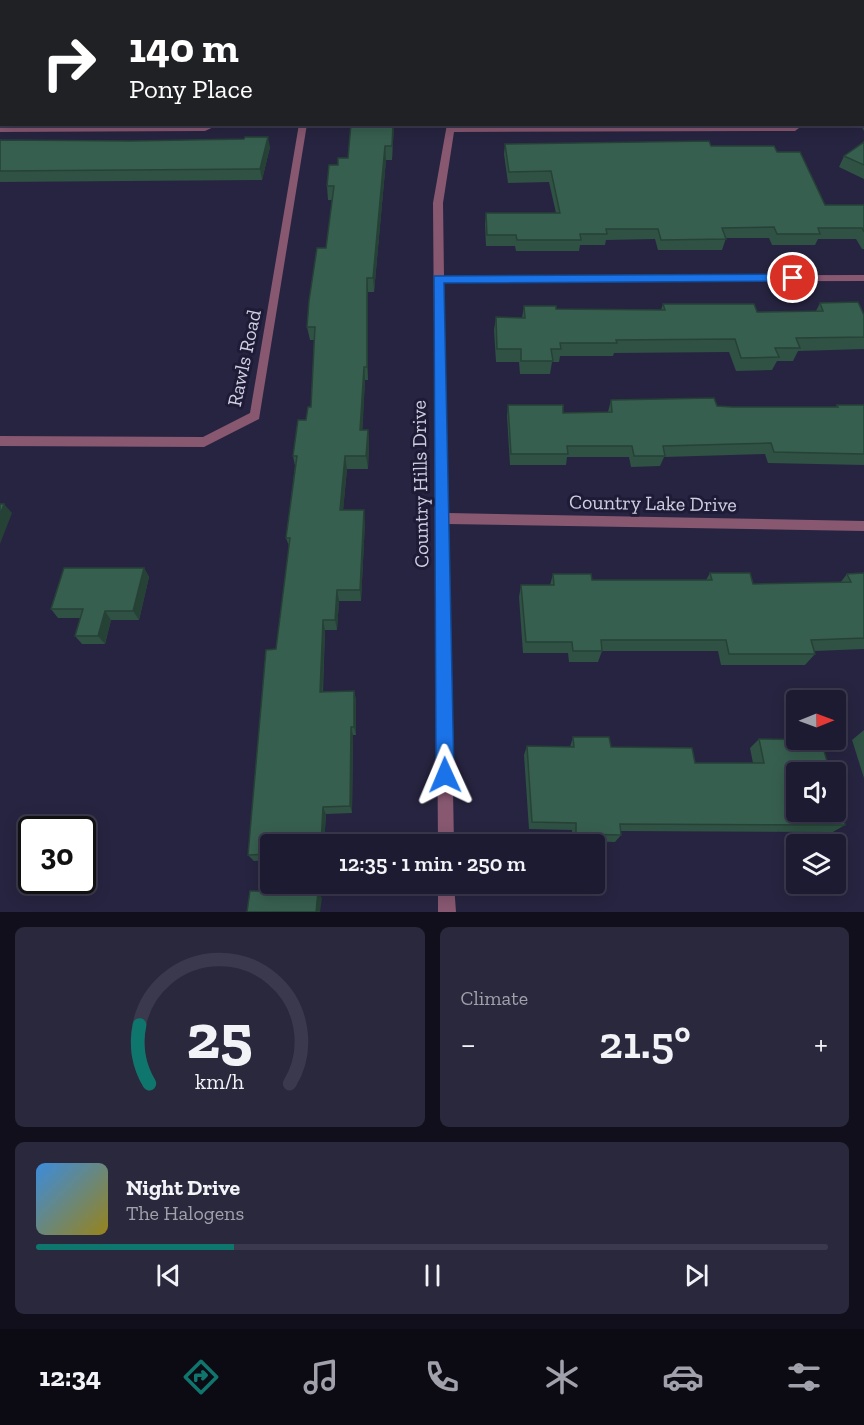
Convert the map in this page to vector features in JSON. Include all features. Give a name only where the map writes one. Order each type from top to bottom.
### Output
[{"type":"street","points":[[0,129],[206,128],[211,126]]},
{"type":"street","name":"Rawls Road","points":[[0,441],[204,442],[255,416],[303,126]]},
{"type":"street","points":[[451,127],[795,128]]},
{"type":"street","name":"Country Hills Drive","points":[[446,834],[438,203],[451,127]]},
{"type":"street","points":[[438,279],[864,278]]},
{"type":"street","name":"Country Lake Drive","points":[[441,518],[864,526]]},
{"type":"street","points":[[446,894],[447,912]]},
{"type":"building","points":[[351,126],[393,126],[392,146],[385,146],[373,278],[367,278],[367,367],[364,367],[360,430],[368,430],[366,456],[345,456],[340,510],[364,510],[360,590],[337,590],[335,620],[323,620],[320,692],[354,691],[350,806],[323,807],[322,834],[260,834],[260,854],[248,855],[266,650],[276,649],[290,538],[286,538],[297,456],[293,456],[298,420],[306,420],[308,407],[311,407],[315,327],[307,327],[309,301],[317,248],[326,248],[334,186],[327,186],[329,165],[338,165],[338,158],[348,158]]},
{"type":"building","points":[[245,137],[268,137],[260,169],[0,171],[0,140],[131,141],[244,139]]},
{"type":"building","points":[[709,141],[711,146],[774,146],[777,152],[800,152],[825,205],[864,205],[864,232],[862,228],[818,228],[820,234],[777,234],[774,227],[722,228],[726,239],[661,240],[658,229],[606,229],[607,234],[580,234],[581,240],[517,240],[516,235],[487,235],[486,213],[560,213],[551,171],[509,172],[505,144]]},
{"type":"building","points":[[864,142],[864,165],[844,156]]},
{"type":"building","points":[[858,302],[864,315],[864,337],[796,338],[800,348],[775,348],[779,357],[741,358],[735,339],[560,343],[561,349],[551,349],[553,361],[521,361],[521,349],[497,349],[496,317],[525,318],[524,306],[556,306],[556,309],[665,310],[663,304],[754,304],[757,312],[823,311],[820,303]]},
{"type":"building","points":[[714,398],[717,406],[732,407],[864,405],[864,454],[774,452],[771,443],[663,446],[665,456],[634,456],[632,446],[567,446],[568,454],[511,454],[508,405],[563,405],[563,413],[612,412],[611,400]]},
{"type":"building","points":[[64,568],[144,568],[133,611],[105,611],[98,636],[75,636],[83,609],[51,609]]},
{"type":"building","points":[[710,573],[750,573],[753,584],[851,582],[847,574],[864,573],[864,638],[811,640],[815,654],[729,654],[726,640],[601,640],[602,651],[573,651],[572,642],[526,642],[521,585],[554,585],[553,574],[591,574],[592,580],[712,580]]},
{"type":"building","points":[[573,737],[609,737],[611,747],[692,748],[695,763],[764,763],[759,739],[786,739],[786,750],[824,750],[827,762],[786,762],[786,822],[844,822],[845,825],[620,824],[621,835],[576,834],[576,823],[532,822],[527,746],[574,747]]},
{"type":"building","points":[[250,891],[260,891],[260,894],[318,894],[316,912],[247,912]]},
{"type":"route","points":[[445,775],[438,279],[793,278]]}]
